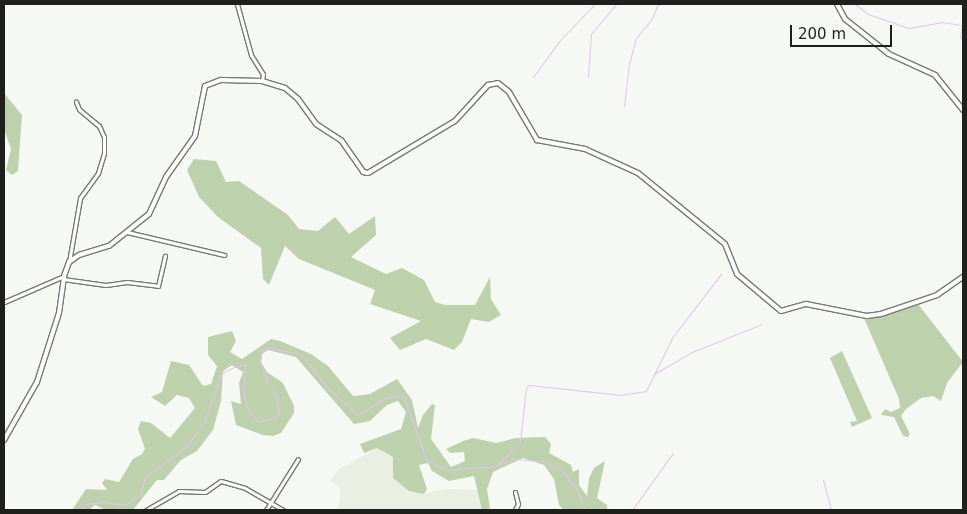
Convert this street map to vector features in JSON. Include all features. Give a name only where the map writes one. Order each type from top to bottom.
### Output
[{"type":"street","points":[[238,4],[251,55],[263,74],[262,81]]},
{"type":"street","points":[[836,4],[842,14],[889,54],[935,74],[963,110]]},
{"type":"street","points":[[70,262],[80,255],[109,246],[149,214],[166,177],[193,141],[198,111],[205,100],[205,86],[230,79],[262,81],[289,90],[316,124],[342,140],[363,172],[368,174],[455,121],[488,85],[502,84],[537,140],[585,149],[638,173],[725,244],[737,274],[782,311],[806,304],[867,316],[882,314],[938,295],[963,277]]},
{"type":"street","points":[[4,440],[37,382],[59,312],[63,278],[70,262],[80,198],[98,173],[104,154],[104,137],[99,126],[79,110],[76,102]]},
{"type":"street","points":[[127,232],[224,255]]},
{"type":"street","points":[[4,302],[63,278],[106,285],[127,282],[158,286],[165,256]]},
{"type":"street","points":[[266,510],[269,502],[298,458]]},
{"type":"street","points":[[146,510],[179,491],[205,492],[221,481],[245,488],[283,510]]},
{"type":"street","points":[[515,492],[518,504],[516,510]]},
{"type":"shaded area","points":[[377,448],[393,457],[393,478],[424,494],[444,489],[478,490],[482,510],[338,510],[341,488],[330,481],[339,469]]},
{"type":"green space","points":[[4,93],[22,115],[18,171],[12,175],[6,170],[11,149],[4,129]]},
{"type":"green space","points":[[194,159],[216,161],[226,182],[239,181],[288,215],[299,229],[318,231],[335,217],[349,234],[375,216],[376,235],[351,257],[386,274],[402,268],[424,280],[435,302],[445,305],[475,305],[490,277],[491,299],[501,315],[489,322],[471,319],[462,342],[454,350],[426,339],[400,350],[390,338],[421,321],[370,304],[375,290],[299,259],[285,246],[269,285],[263,279],[261,248],[218,217],[199,197],[187,170]]},
{"type":"green space","points":[[918,304],[963,362],[947,383],[941,401],[933,396],[921,398],[906,409],[901,416],[910,434],[908,437],[903,436],[894,417],[881,415],[885,409],[891,412],[900,408],[899,399],[863,316],[878,317]]},
{"type":"green space","points":[[232,331],[236,341],[230,352],[242,359],[271,339],[280,341],[311,354],[328,366],[353,396],[370,394],[397,379],[412,400],[418,428],[423,415],[432,404],[435,405],[431,439],[451,467],[465,461],[464,452],[450,453],[446,449],[463,441],[473,438],[496,443],[516,438],[545,437],[551,444],[549,453],[571,465],[573,472],[579,469],[579,485],[587,496],[589,478],[594,468],[605,461],[597,498],[607,505],[607,510],[564,510],[559,505],[554,479],[544,465],[523,458],[493,472],[487,489],[490,508],[485,510],[482,510],[474,476],[449,481],[432,471],[428,463],[419,465],[427,489],[424,494],[409,491],[393,478],[393,457],[377,448],[364,453],[360,444],[401,429],[406,412],[398,401],[387,405],[370,421],[354,424],[296,357],[268,350],[262,354],[261,362],[267,372],[283,383],[294,406],[294,413],[281,433],[273,436],[263,435],[236,425],[231,401],[241,404],[239,383],[243,372],[232,365],[223,371],[221,401],[213,430],[197,451],[181,460],[164,480],[157,480],[133,510],[106,510],[95,505],[89,510],[72,510],[86,489],[107,490],[102,483],[105,479],[119,482],[133,459],[142,454],[145,449],[138,429],[141,421],[151,423],[170,438],[195,408],[189,398],[177,395],[165,406],[151,397],[162,392],[171,361],[189,365],[203,386],[211,384],[217,366],[208,355],[208,337]]},
{"type":"green space","points":[[842,351],[872,418],[852,427],[850,422],[857,421],[830,358]]},
{"type":"waterway","points":[[533,77],[560,40],[595,4]]},
{"type":"waterway","points":[[588,77],[591,34],[616,4]]},
{"type":"waterway","points":[[624,106],[629,64],[636,38],[651,20],[658,4]]},
{"type":"waterway","points":[[781,4],[828,4]]},
{"type":"waterway","points":[[855,4],[868,14],[909,28],[942,22],[962,25],[960,37],[963,41]]},
{"type":"waterway","points":[[499,463],[520,442],[526,388],[529,385],[621,395],[646,391],[672,338],[721,274]]},
{"type":"waterway","points":[[654,374],[692,352],[762,324]]},
{"type":"waterway","points":[[80,510],[85,504],[105,502],[125,505],[140,495],[145,477],[186,447],[204,422],[222,373],[234,367],[245,364],[244,396],[248,410],[259,422],[277,416],[279,408],[274,391],[266,379],[260,361],[262,350],[269,348],[301,354],[329,389],[358,415],[387,397],[403,395],[426,459],[446,470],[495,466],[513,459],[543,461],[562,471],[576,487],[585,510]]},
{"type":"waterway","points":[[632,510],[673,453]]},
{"type":"waterway","points":[[823,480],[831,510]]}]
